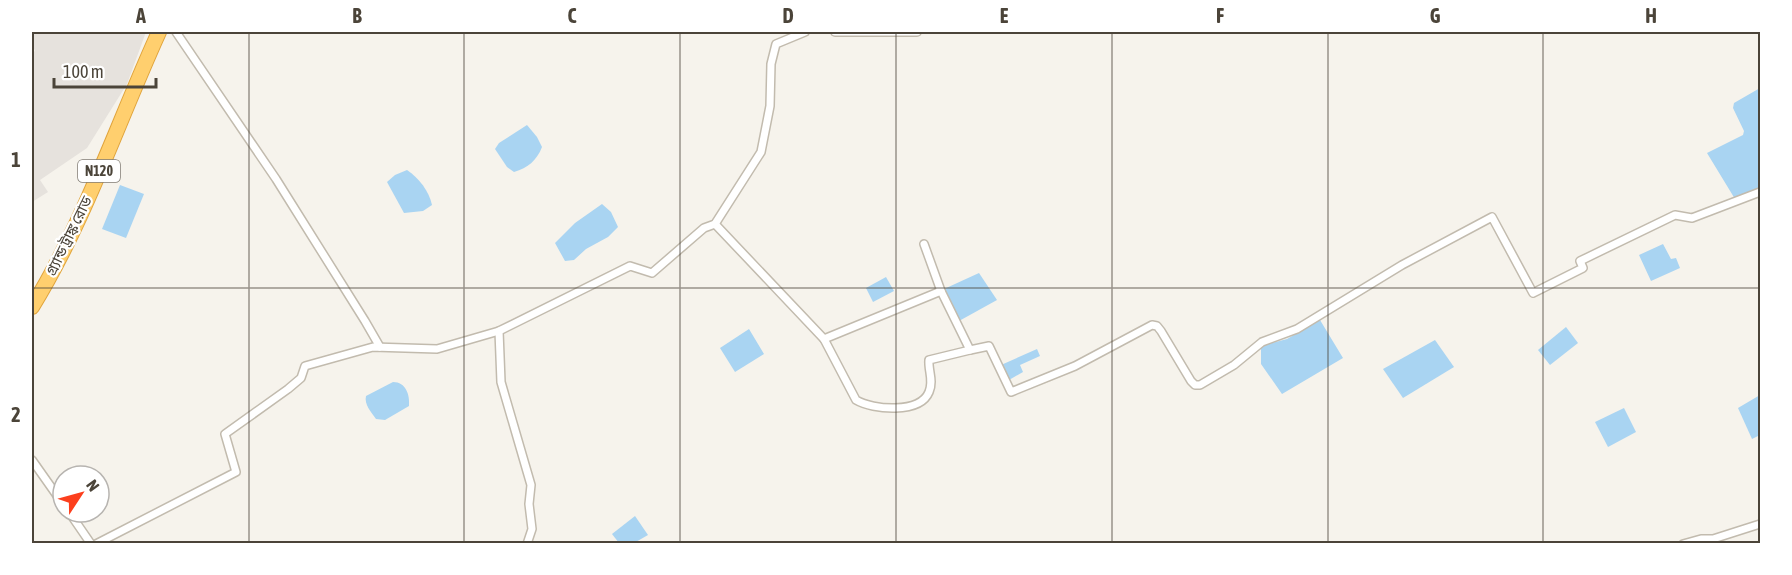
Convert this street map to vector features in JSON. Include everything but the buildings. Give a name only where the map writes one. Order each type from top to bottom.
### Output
[{"type":"highway","name":"গ্র্যান্ড ট্রাঙ্ক রোড","points":[[32,307],[76,228],[159,32]]},
{"type":"street","points":[[176,32],[236,117],[380,347]]},
{"type":"street","points":[[78,524],[93,543],[236,472],[225,434],[301,378],[305,366],[373,347],[437,349],[498,331],[630,266],[652,273],[704,228],[716,224],[761,152],[770,105],[771,64],[776,44],[805,32]]},
{"type":"street","points":[[835,32],[916,32]]},
{"type":"street","points":[[716,224],[824,339],[856,400],[863,404],[892,408],[908,407],[922,401],[929,393],[932,377],[929,360],[988,346],[1011,392],[1075,366],[1152,325],[1157,326],[1161,331],[1191,381],[1195,385],[1200,385],[1234,365],[1262,342],[1297,330],[1402,265],[1492,217],[1533,292],[1583,268],[1580,261],[1675,215],[1692,218],[1761,192]]},
{"type":"street","points":[[924,244],[941,291],[970,350]]},
{"type":"street","points":[[824,339],[941,291]]},
{"type":"street","points":[[498,331],[501,382],[531,485],[532,529],[527,543]]},
{"type":"street","points":[[32,460],[51,487]]},
{"type":"street","points":[[1683,543],[1713,539],[1761,524]]},
{"type":"shaded area","points":[[32,32],[146,32],[127,84],[87,148],[40,180],[48,192],[32,202],[32,53],[35,51],[32,44]]},
{"type":"water","points":[[1760,88],[1760,188],[1735,199],[1707,153],[1743,135],[1744,131],[1733,108],[1734,103]]},
{"type":"water","points":[[527,125],[542,147],[531,163],[514,172],[507,167],[495,149],[499,143]]},
{"type":"water","points":[[407,170],[423,185],[431,200],[432,205],[423,211],[404,213],[387,182],[395,175]]},
{"type":"water","points":[[120,185],[144,194],[126,238],[102,229]]},
{"type":"water","points":[[602,204],[611,212],[618,227],[608,237],[586,249],[574,260],[565,261],[555,243],[575,223]]},
{"type":"water","points":[[1663,244],[1671,259],[1676,258],[1680,268],[1651,281],[1639,255]]},
{"type":"water","points":[[979,273],[997,300],[959,321],[944,289]]},
{"type":"water","points":[[886,277],[894,291],[873,302],[866,288]]},
{"type":"water","points":[[1320,320],[1343,358],[1282,394],[1261,364],[1261,346],[1287,339]]},
{"type":"water","points":[[1566,327],[1578,343],[1550,365],[1538,350]]},
{"type":"water","points":[[749,329],[764,354],[735,372],[720,348]]},
{"type":"water","points":[[1435,340],[1454,367],[1403,398],[1383,369]]},
{"type":"water","points":[[1037,349],[1040,356],[1020,365],[1023,372],[1009,380],[1001,365]]},
{"type":"water","points":[[393,382],[401,384],[406,390],[409,406],[385,420],[376,419],[367,405],[366,396]]},
{"type":"water","points":[[1760,395],[1760,435],[1752,439],[1738,408]]},
{"type":"water","points":[[1624,408],[1636,432],[1608,447],[1595,422]]},
{"type":"water","points":[[635,516],[648,535],[634,543],[619,543],[612,534]]}]
